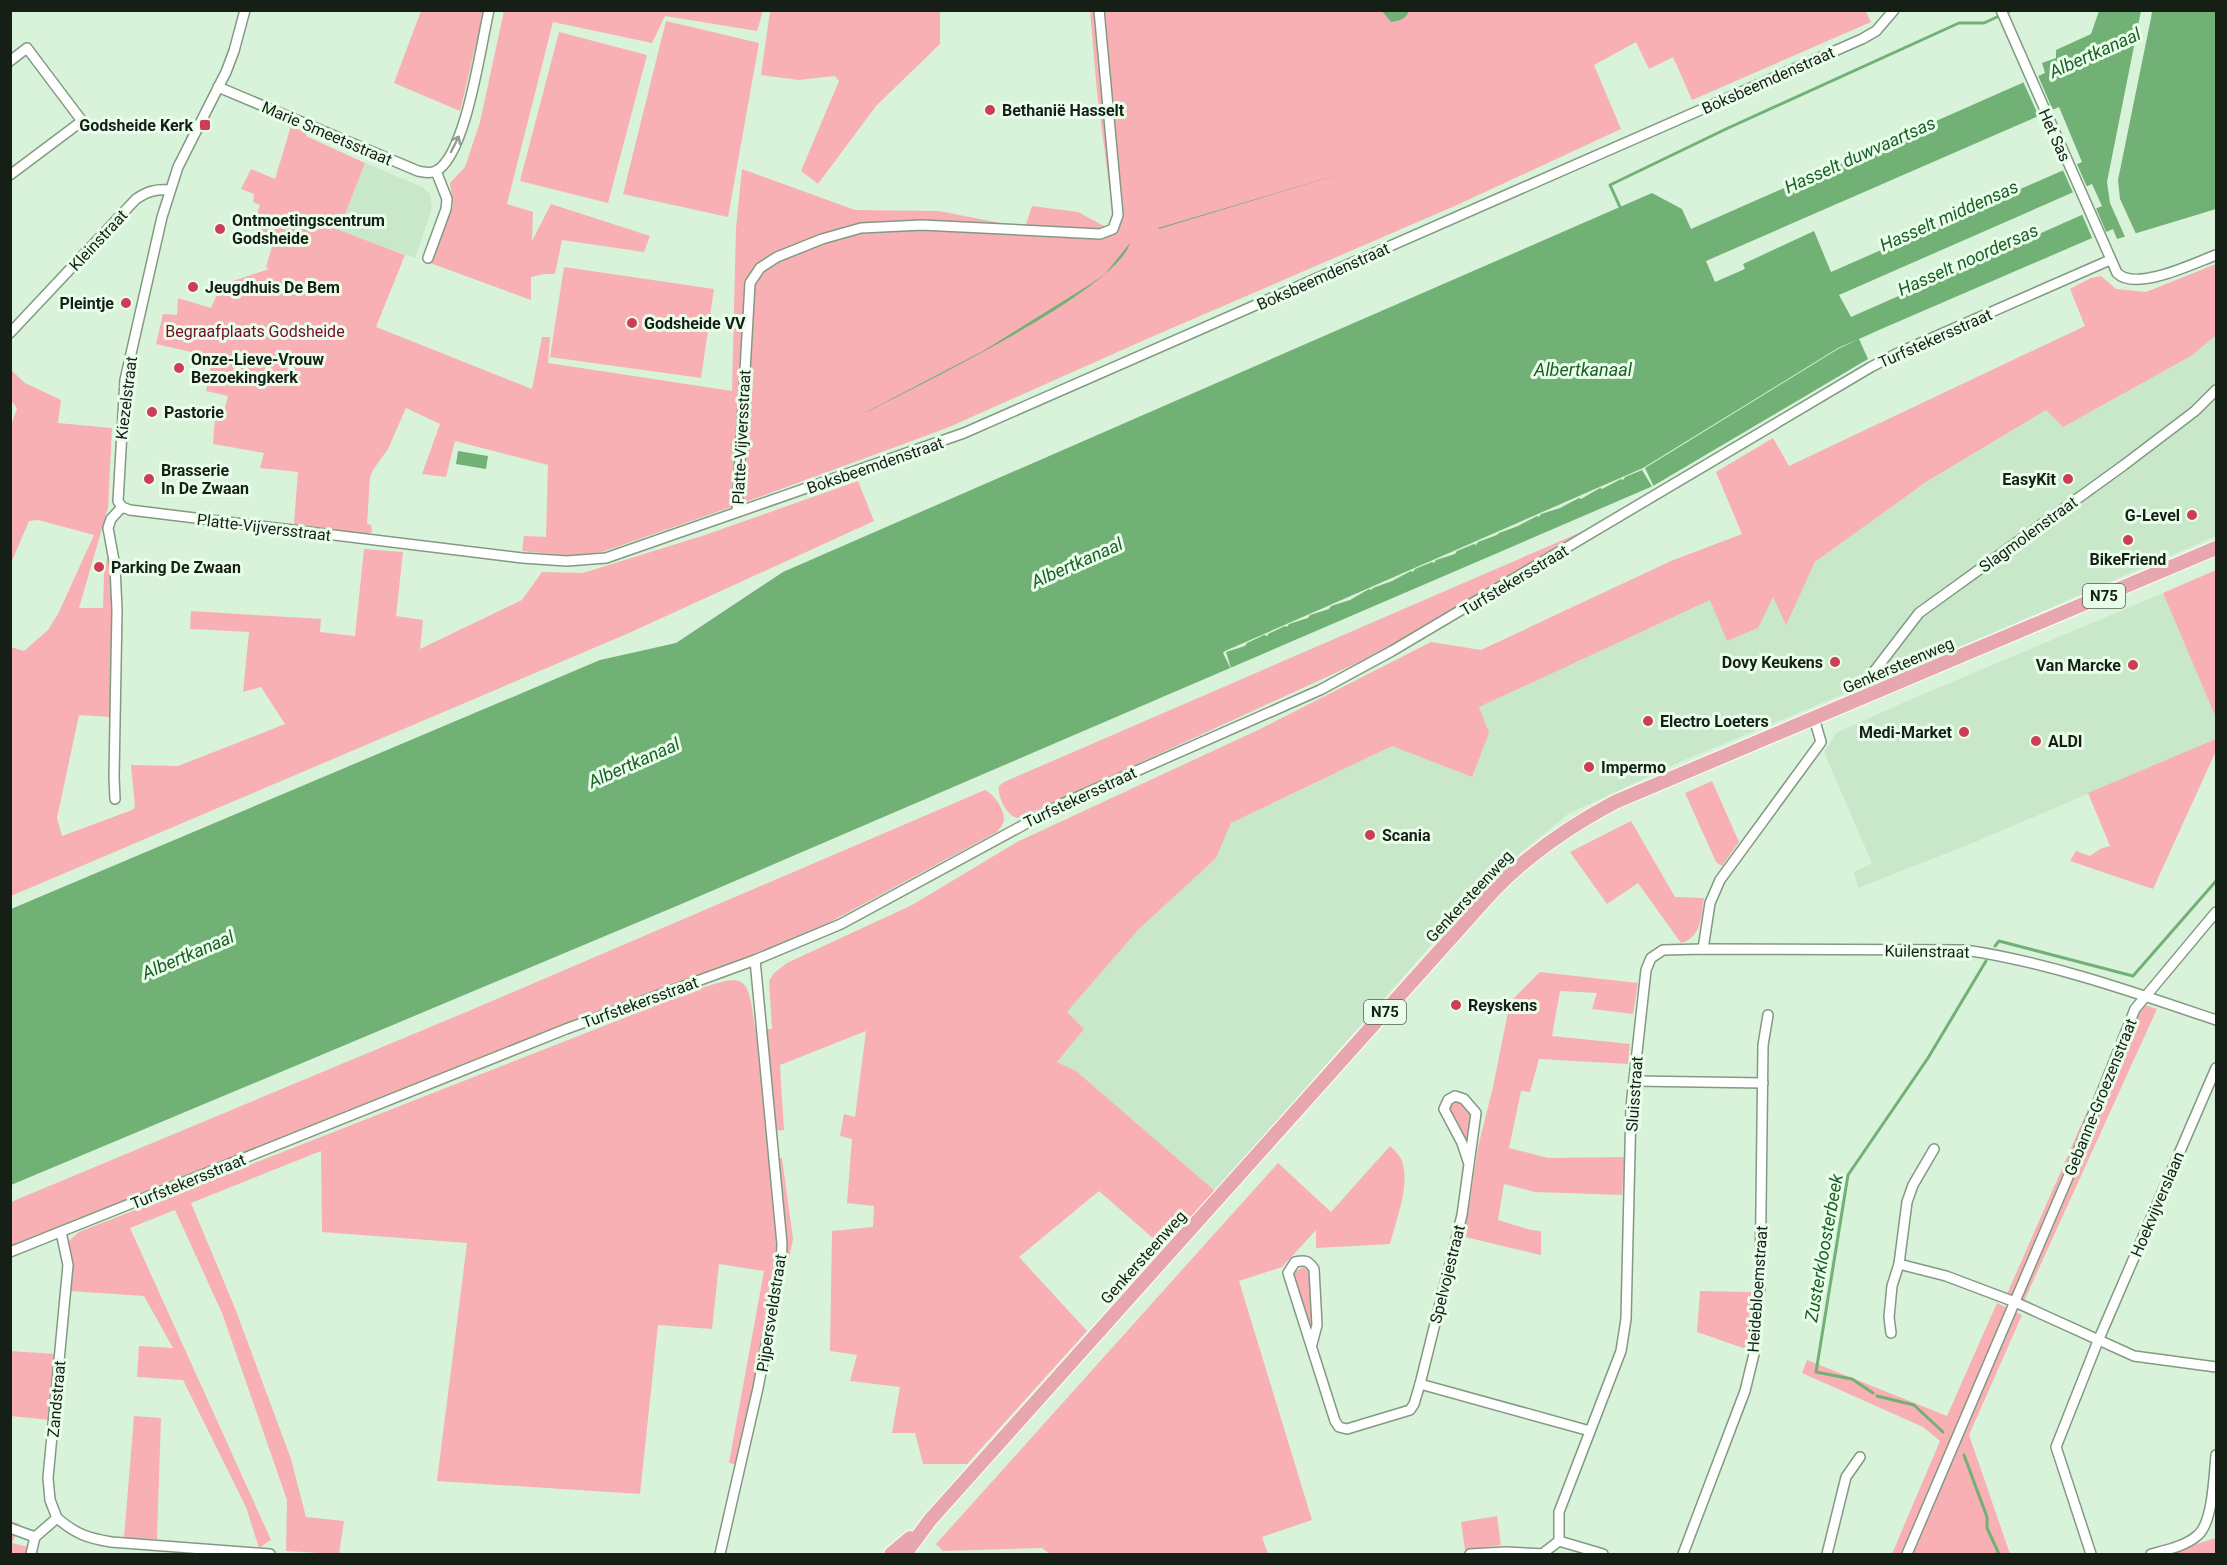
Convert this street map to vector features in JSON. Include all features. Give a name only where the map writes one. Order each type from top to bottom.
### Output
[{"type":"main road","name":"Genkersteenweg","points":[[905,1554],[930,1520],[1510,874],[1569,828],[1616,802],[2217,548]]},
{"type":"main road","name":"Genkersteenweg","points":[[891,1554],[930,1520]]},
{"type":"street","name":"Kiezelstraat","points":[[122,507],[118,501],[125,380],[153,255],[178,167],[219,87],[234,51],[245,10]]},
{"type":"street","points":[[428,258],[446,209],[447,199],[436,171],[447,160],[465,121],[489,10]]},
{"type":"street","name":"Platte-Vijversstraat","points":[[122,507],[130,510],[510,557],[567,561],[606,558],[737,512],[750,283],[754,274],[768,262],[822,239],[861,228],[922,225],[1100,234],[1113,229],[1118,214],[1099,10]]},
{"type":"street","name":"Boksbeemdenstraat","points":[[737,512],[830,482],[996,420],[1862,39],[1876,31],[1894,10]]},
{"type":"street","name":"Het Sas","points":[[2001,10],[2110,260]]},
{"type":"street","points":[[10,175],[82,121],[27,48],[12,58]]},
{"type":"street","name":"Marie Smeetsstraat","points":[[219,87],[418,171],[427,173],[436,171]]},
{"type":"street","name":"Kleinstraat","points":[[10,333],[105,235],[136,199],[147,191],[170,190]]},
{"type":"street","points":[[2110,260],[2122,279],[2133,280],[2148,279],[2217,255]]},
{"type":"street","name":"Turfstekersstraat","points":[[10,1252],[566,1029],[755,960],[841,924],[1064,803],[1320,690],[1498,590],[1871,367],[1900,352],[2110,260]]},
{"type":"street","name":"Slagmolenstraat","points":[[1863,697],[1866,682],[1918,614],[2124,465],[2195,411],[2217,390]]},
{"type":"street","points":[[115,799],[117,610],[115,566],[108,535],[111,519],[122,507]]},
{"type":"street","points":[[1703,949],[1710,903],[1720,880],[1821,742],[1814,718]]},
{"type":"street","name":"Gebanne-Groezenstraat","points":[[1906,1554],[2015,1302],[2135,1009],[2217,912]]},
{"type":"street","name":"Kuilenstraat","points":[[1703,949],[1965,950],[2001,955],[2145,996]]},
{"type":"street","name":"Sluisstraat","points":[[1559,1541],[1558,1512],[1621,1351],[1626,1319],[1631,1107],[1646,970],[1651,958],[1663,950],[1703,949]]},
{"type":"street","name":"Pijpersveldstraat","points":[[720,1554],[758,1388],[781,1266],[782,1244],[755,960]]},
{"type":"street","points":[[2145,996],[2217,1020]]},
{"type":"street","name":"Heidebloemstraat","points":[[1683,1554],[1745,1391],[1754,1354],[1760,1298],[1763,1045],[1768,1015]]},
{"type":"street","name":"Hoekvijverslaan","points":[[2091,1554],[2056,1447],[2098,1341],[2217,1068]]},
{"type":"street","points":[[1634,1082],[1763,1083]]},
{"type":"street","name":"Spelvojestraat","points":[[1312,1344],[1317,1325],[1314,1269],[1309,1262],[1304,1260],[1294,1262],[1288,1273],[1335,1421],[1339,1427],[1347,1429],[1410,1410],[1420,1384],[1462,1215],[1469,1164],[1476,1113],[1464,1099],[1455,1096],[1448,1100],[1444,1106],[1444,1112],[1458,1135],[1469,1164]]},
{"type":"street","points":[[1890,1333],[1892,1286],[1899,1264],[1910,1193],[1934,1149]]},
{"type":"street","name":"Zandstraat","points":[[57,1518],[50,1500],[48,1478],[68,1265],[61,1232]]},
{"type":"street","points":[[1899,1264],[1946,1276],[2015,1302],[2134,1356],[2217,1367]]},
{"type":"street","points":[[1420,1384],[1590,1431]]},
{"type":"street","points":[[2151,1554],[2187,1542],[2198,1536],[2206,1525],[2217,1455]]},
{"type":"street","points":[[1827,1554],[1846,1477],[1860,1457]]},
{"type":"street","points":[[31,1554],[35,1537],[57,1518],[71,1530],[87,1538],[111,1542],[270,1554]]},
{"type":"street","points":[[10,1528],[35,1537]]},
{"type":"street","points":[[1470,1554],[1505,1552],[1544,1554],[1559,1541],[1603,1554]]},
{"type":"shaded area","points":[[365,163],[422,187],[430,194],[432,208],[415,258],[339,230]]},
{"type":"shaded area","points":[[2216,335],[2216,536],[1992,633],[1682,761],[1568,814],[1519,854],[1445,929],[1215,1191],[1076,1071],[1057,1062],[1084,1029],[1066,1013],[1137,931],[1216,858],[1231,823],[1392,746],[1472,777],[1478,707],[1710,600],[1773,596],[1786,624],[1815,562],[1926,482],[2046,410],[2063,427],[2191,356]]},
{"type":"shaded area","points":[[2163,593],[2216,718],[2216,739],[1968,845],[1858,888],[1854,872],[1872,863],[1824,752],[1836,733]]},
{"type":"green space","name":"Begraafplaats Godsheide","points":[[1865,10],[1871,22],[1692,100],[1673,57],[1649,69],[1636,42],[1594,65],[1621,129],[1457,205],[947,428],[602,552],[572,556],[522,551],[524,536],[546,537],[548,465],[455,441],[446,477],[422,474],[440,424],[406,408],[388,449],[370,477],[367,524],[371,525],[372,532],[368,534],[294,524],[298,472],[260,468],[264,453],[213,444],[215,418],[222,419],[228,396],[206,391],[213,357],[156,344],[163,314],[177,315],[178,298],[211,308],[221,285],[269,269],[266,267],[275,237],[252,228],[260,205],[253,202],[254,194],[241,189],[251,169],[275,179],[291,126],[307,133],[306,136],[365,163],[339,230],[405,255],[376,327],[532,389],[542,337],[550,337],[548,363],[732,391],[736,228],[742,169],[855,210],[939,211],[1025,228],[1032,206],[1078,212],[1115,232],[1097,92],[1090,11]]},
{"type":"green space","points":[[421,11],[484,11],[460,111],[394,83]]},
{"type":"green space","points":[[504,11],[763,11],[757,31],[665,16],[652,43],[553,22],[507,204],[533,212],[532,241],[551,204],[650,236],[644,252],[562,240],[555,274],[531,277],[531,300],[430,263],[453,206],[450,183],[465,167],[480,122]]},
{"type":"green space","points":[[770,11],[940,11],[940,44],[876,106],[818,184],[801,171],[839,81],[835,76],[799,80],[761,75]]},
{"type":"green space","points":[[666,21],[759,43],[728,217],[623,194]]},
{"type":"green space","points":[[559,32],[647,55],[608,203],[520,181]]},
{"type":"green space","points":[[2216,264],[2216,335],[2191,356],[2063,427],[2046,410],[1926,482],[1815,562],[1786,625],[1773,597],[1758,628],[1727,641],[1710,600],[1479,707],[1489,733],[1472,777],[1392,746],[1231,823],[1216,858],[1137,931],[1067,1012],[1084,1029],[1057,1062],[1076,1071],[1215,1191],[1163,1247],[1099,1191],[1019,1257],[1087,1331],[967,1464],[923,1464],[915,1433],[892,1433],[900,1387],[850,1381],[857,1355],[830,1351],[832,1231],[873,1227],[874,1206],[847,1203],[852,1139],[840,1136],[844,1114],[855,1117],[866,1031],[780,1065],[784,1130],[768,1131],[770,1159],[782,1158],[793,1239],[746,1466],[729,1463],[764,1271],[719,1264],[712,1329],[658,1325],[640,1494],[437,1481],[467,1243],[322,1232],[321,1151],[191,1203],[235,1308],[291,1459],[306,1517],[344,1521],[339,1554],[286,1551],[287,1500],[222,1313],[175,1210],[130,1228],[271,1540],[259,1548],[246,1507],[183,1380],[137,1377],[139,1346],[173,1348],[144,1296],[69,1291],[69,1241],[79,1232],[693,991],[724,981],[741,982],[750,997],[755,1029],[772,1029],[769,981],[774,973],[787,963],[912,905],[1017,842],[1258,730],[1431,642],[1481,650],[1671,561],[1742,534],[1716,472],[1773,438],[1789,466],[2085,326],[2070,289],[2091,278],[2101,276],[2116,289],[2146,292]]},
{"type":"green space","name":"Godsheide VV","points":[[564,267],[714,289],[701,378],[550,357]]},
{"type":"green space","points":[[11,370],[25,383],[61,400],[58,423],[112,428],[108,508],[79,608],[103,608],[104,574],[107,558],[109,558],[113,588],[111,717],[79,715],[57,818],[62,836],[135,807],[131,765],[178,766],[285,724],[261,687],[243,692],[249,632],[190,629],[191,611],[321,619],[320,632],[355,636],[364,549],[403,552],[396,616],[423,620],[420,649],[522,600],[542,572],[583,573],[705,535],[858,481],[874,521],[629,633],[11,896],[11,647],[24,651],[48,630],[58,614],[94,535],[38,520],[29,521],[11,563],[10,429],[17,408],[12,402],[11,404]]},
{"type":"green space","points":[[1593,527],[1357,663],[1022,817],[1013,816],[1003,805],[999,795],[999,786],[1004,782]]},
{"type":"green space","points":[[2216,570],[2216,718],[2163,593]]},
{"type":"green space","points":[[2216,739],[2216,751],[2153,889],[2070,861],[2076,851],[2090,856],[2110,846],[2088,793]]},
{"type":"green space","points":[[1712,781],[1739,842],[1722,866],[1716,862],[1685,793]]},
{"type":"green space","points":[[985,790],[995,798],[1004,815],[1003,823],[997,832],[830,922],[740,960],[548,1032],[11,1246],[11,1202],[471,1010]]},
{"type":"green space","points":[[1631,821],[1675,897],[1704,898],[1697,931],[1688,940],[1681,943],[1638,883],[1607,904],[1570,852]]},
{"type":"green space","points":[[1540,972],[1638,983],[1633,1014],[1592,1009],[1597,993],[1560,991],[1552,1036],[1630,1044],[1628,1064],[1539,1059],[1530,1092],[1521,1091],[1509,1148],[1548,1158],[1625,1157],[1622,1195],[1535,1192],[1504,1184],[1498,1220],[1541,1231],[1541,1255],[1461,1236],[1468,1213],[1478,1147],[1510,1002]]},
{"type":"green space","points":[[2135,1002],[2157,1009],[2024,1301],[2007,1294]]},
{"type":"green space","points":[[1454,1101],[1461,1101],[1473,1113],[1468,1141],[1449,1112],[1449,1106]]},
{"type":"green space","points":[[1390,1146],[1401,1159],[1404,1184],[1390,1244],[1316,1248],[1316,1230],[1282,1267],[1239,1281],[1312,1520],[1262,1537],[1268,1554],[1050,1554],[1042,1548],[943,1551],[936,1544],[1278,1163],[1331,1212]]},
{"type":"green space","points":[[1304,1267],[1310,1271],[1314,1324],[1309,1326],[1293,1277],[1296,1271]]},
{"type":"green space","points":[[1700,1291],[1752,1292],[1749,1350],[1697,1332]]},
{"type":"green space","points":[[1997,1303],[2022,1315],[1969,1435],[2010,1554],[1892,1554],[1940,1441],[1923,1427],[1802,1373],[1807,1360],[1947,1416]]},
{"type":"green space","points":[[10,1351],[55,1354],[50,1420],[11,1416]]},
{"type":"green space","points":[[134,1416],[161,1418],[157,1539],[124,1538]]},
{"type":"green space","points":[[1497,1516],[1501,1545],[1465,1550],[1461,1522]]},
{"type":"green space","points":[[11,1521],[20,1524],[12,1543],[28,1547],[26,1554],[11,1554]]},
{"type":"green space","points":[[2216,1538],[2216,1554],[2165,1554]]},
{"type":"water","points":[[1382,11],[1409,11],[1402,19],[1391,22]]},
{"type":"water","name":"Albertkanaal","points":[[2099,11],[2216,11],[2216,209],[2117,239],[2113,229],[1879,330],[1859,339],[1868,359],[1653,486],[679,905],[11,1185],[11,909],[600,660],[676,643],[783,572],[1652,193],[1682,209],[1691,229],[2045,73],[2042,63],[2056,58],[2056,50],[2091,34]],"holes":[[[2059,107],[2082,162],[1831,272],[1814,231],[1743,264],[1745,269],[1715,282],[1706,261]],[[2092,184],[2102,206],[1851,317],[1839,295]]]},
{"type":"water","points":[[1360,168],[1159,229],[1158,228]]},
{"type":"water","points":[[1130,243],[1116,264],[1107,271]]},
{"type":"water","points":[[1099,278],[1048,314],[1002,341],[955,367],[845,423],[983,351]]},
{"type":"water","points":[[458,451],[488,456],[486,469],[456,464]]},
{"type":"pier","points":[[2141,11],[2152,11],[2118,180],[2120,199],[2137,236],[2126,239],[2110,203],[2107,182]]},
{"type":"pier","points":[[2037,73],[2054,113],[2040,119],[2022,79]]},
{"type":"pier","points":[[2076,162],[2088,189],[2074,195],[2062,168]]},
{"type":"pier","points":[[2095,206],[2107,234],[2093,240],[2081,212]]},
{"type":"pier","points":[[1861,338],[1838,349],[1645,468],[1653,488],[1642,470],[1625,477],[1581,499],[1541,514],[1539,517],[1478,542],[1476,545],[1369,589],[1350,600],[1289,624],[1268,636],[1264,635],[1245,646],[1226,652],[1232,671],[1223,653],[1225,651],[1643,468],[1838,348]]},
{"type":"waterway","points":[[1620,207],[1610,185],[1726,129],[1959,23],[1984,23],[2012,10]]},
{"type":"waterway","name":"Zusterkloosterbeek","points":[[1995,946],[1999,941],[2133,976],[2216,881]]},
{"type":"waterway","name":"Zusterkloosterbeek","points":[[1873,1393],[1852,1379],[1816,1372],[1848,1175],[1928,1058],[1986,961]]},
{"type":"waterway","name":"Zusterkloosterbeek","points":[[1877,1396],[1914,1405],[1943,1432]]},
{"type":"waterway","name":"Zusterkloosterbeek","points":[[1964,1455],[1987,1517],[1987,1528],[1999,1554]]},
{"type":"place","name":"Bethanië Hasselt","points":[[990,110]]},
{"type":"place","name":"Godsheide Kerk","points":[[205,125]]},
{"type":"place","name":"Ontmoetingscentrum Godsheide","points":[[220,229]]},
{"type":"place","name":"Jeugdhuis De Bem","points":[[193,287]]},
{"type":"place","name":"Pleintje","points":[[126,303]]},
{"type":"place","name":"Godsheide VV","points":[[632,323]]},
{"type":"place","name":"Onze-Lieve-Vrouw Bezoekingkerk","points":[[179,368]]},
{"type":"place","name":"Pastorie","points":[[152,412]]},
{"type":"place","name":"Brasserie In De Zwaan","points":[[149,479]]},
{"type":"place","name":"EasyKit","points":[[2068,479]]},
{"type":"place","name":"G-Level","points":[[2192,515]]},
{"type":"place","name":"BikeFriend","points":[[2128,540]]},
{"type":"place","name":"Parking De Zwaan","points":[[99,567]]},
{"type":"place","name":"Dovy Keukens","points":[[1835,662]]},
{"type":"place","name":"Van Marcke","points":[[2133,665]]},
{"type":"place","name":"Electro Loeters","points":[[1648,721]]},
{"type":"place","name":"Medi-Market","points":[[1964,732]]},
{"type":"place","name":"ALDI","points":[[2036,741]]},
{"type":"place","name":"Impermo","points":[[1589,767]]},
{"type":"place","name":"Scania","points":[[1370,835]]},
{"type":"place","name":"Reyskens","points":[[1456,1005]]},
{"type":"water label","name":"Hasselt duwvaartsas","points":[[1860,155]]},
{"type":"water label","name":"Hasselt middensas","points":[[1949,216]]},
{"type":"water label","name":"Hasselt noordersas","points":[[1968,260]]}]
